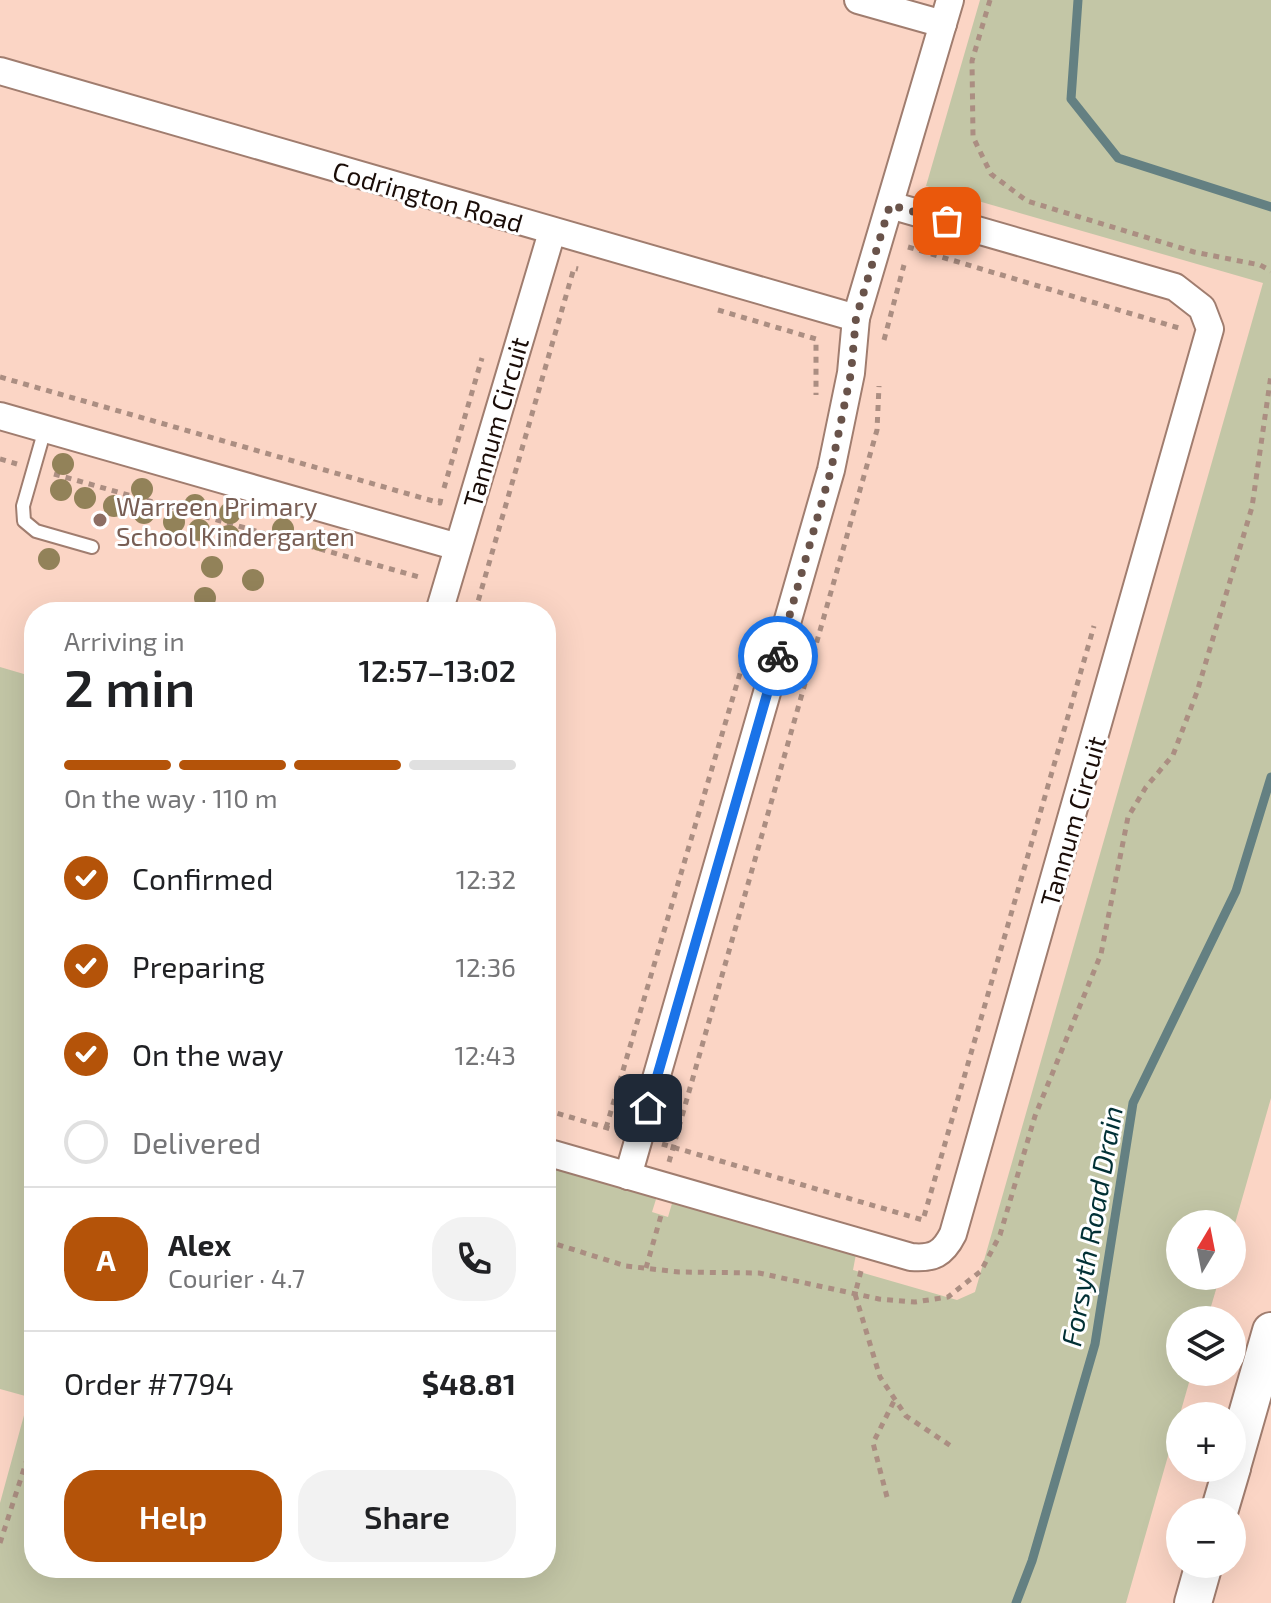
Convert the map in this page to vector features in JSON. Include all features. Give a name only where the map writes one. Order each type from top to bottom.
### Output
[{"type":"street","points":[[628,1176],[831,470],[851,373],[856,318],[946,12],[858,0]]},
{"type":"street","name":"Codrington Road","points":[[0,71],[856,318]]},
{"type":"street","name":"Tannum Circuit","points":[[556,1155],[868,1245],[925,1258],[937,1255],[947,1247],[953,1234],[1210,329],[1202,308],[1175,287],[890,205]]},
{"type":"street","name":"Tannum Circuit","points":[[442,602],[552,232]]},
{"type":"street","points":[[0,416],[458,547]]},
{"type":"street","points":[[1246,1419],[1271,1331]]},
{"type":"street","points":[[1193,1603],[1200,1578]]},
{"type":"lane","points":[[45,429],[23,506],[24,521],[36,531],[92,547]]},
{"type":"path","points":[[990,0],[972,61],[973,137],[991,174],[1027,201],[1194,252],[1260,265],[1271,271]]},
{"type":"path","points":[[909,245],[1180,328],[1175,343]]},
{"type":"path","points":[[478,602],[574,268]]},
{"type":"path","points":[[816,339],[816,401]]},
{"type":"path","points":[[0,459],[419,579],[482,358]]},
{"type":"path","points":[[0,377],[440,503]]},
{"type":"path","points":[[556,1113],[923,1220],[1097,615]]},
{"type":"path","points":[[606,1128],[753,629]]},
{"type":"path","points":[[868,1245],[855,1294],[880,1377],[906,1416],[951,1446]]},
{"type":"path","points":[[887,1497],[873,1443],[895,1399]]},
{"type":"path","points":[[0,1543],[24,1469]]},
{"type":"green space","points":[[980,0],[1271,0],[1271,1098],[1239,1210],[1166,1210],[1166,1290],[1216,1290],[1211,1306],[1166,1306],[1166,1386],[1188,1386],[1183,1402],[1166,1402],[1166,1463],[1126,1603],[0,1603],[0,1503],[24,1415],[24,1578],[556,1578],[556,1168],[657,1196],[652,1212],[668,1217],[673,1200],[856,1254],[853,1270],[957,1300],[975,1292],[1263,283],[926,186]]},
{"type":"green space","points":[[0,667],[24,674],[24,1396],[0,1389]]},
{"type":"waterway","name":"Forsyth Road Drain","points":[[1078,0],[1071,99],[1118,158],[1271,207]]},
{"type":"waterway","name":"Forsyth Road Drain","points":[[1016,1603],[1032,1561],[1095,1344],[1133,1103],[1236,891],[1271,777]]},
{"type":"way so far","points":[[778,656],[831,470],[851,373],[856,318],[890,205],[947,221]]},
{"type":"place","name":"Warreen Primary School Kindergarten","points":[[100,520]]},
{"type":"route","points":[[648,1108],[778,656]]}]
